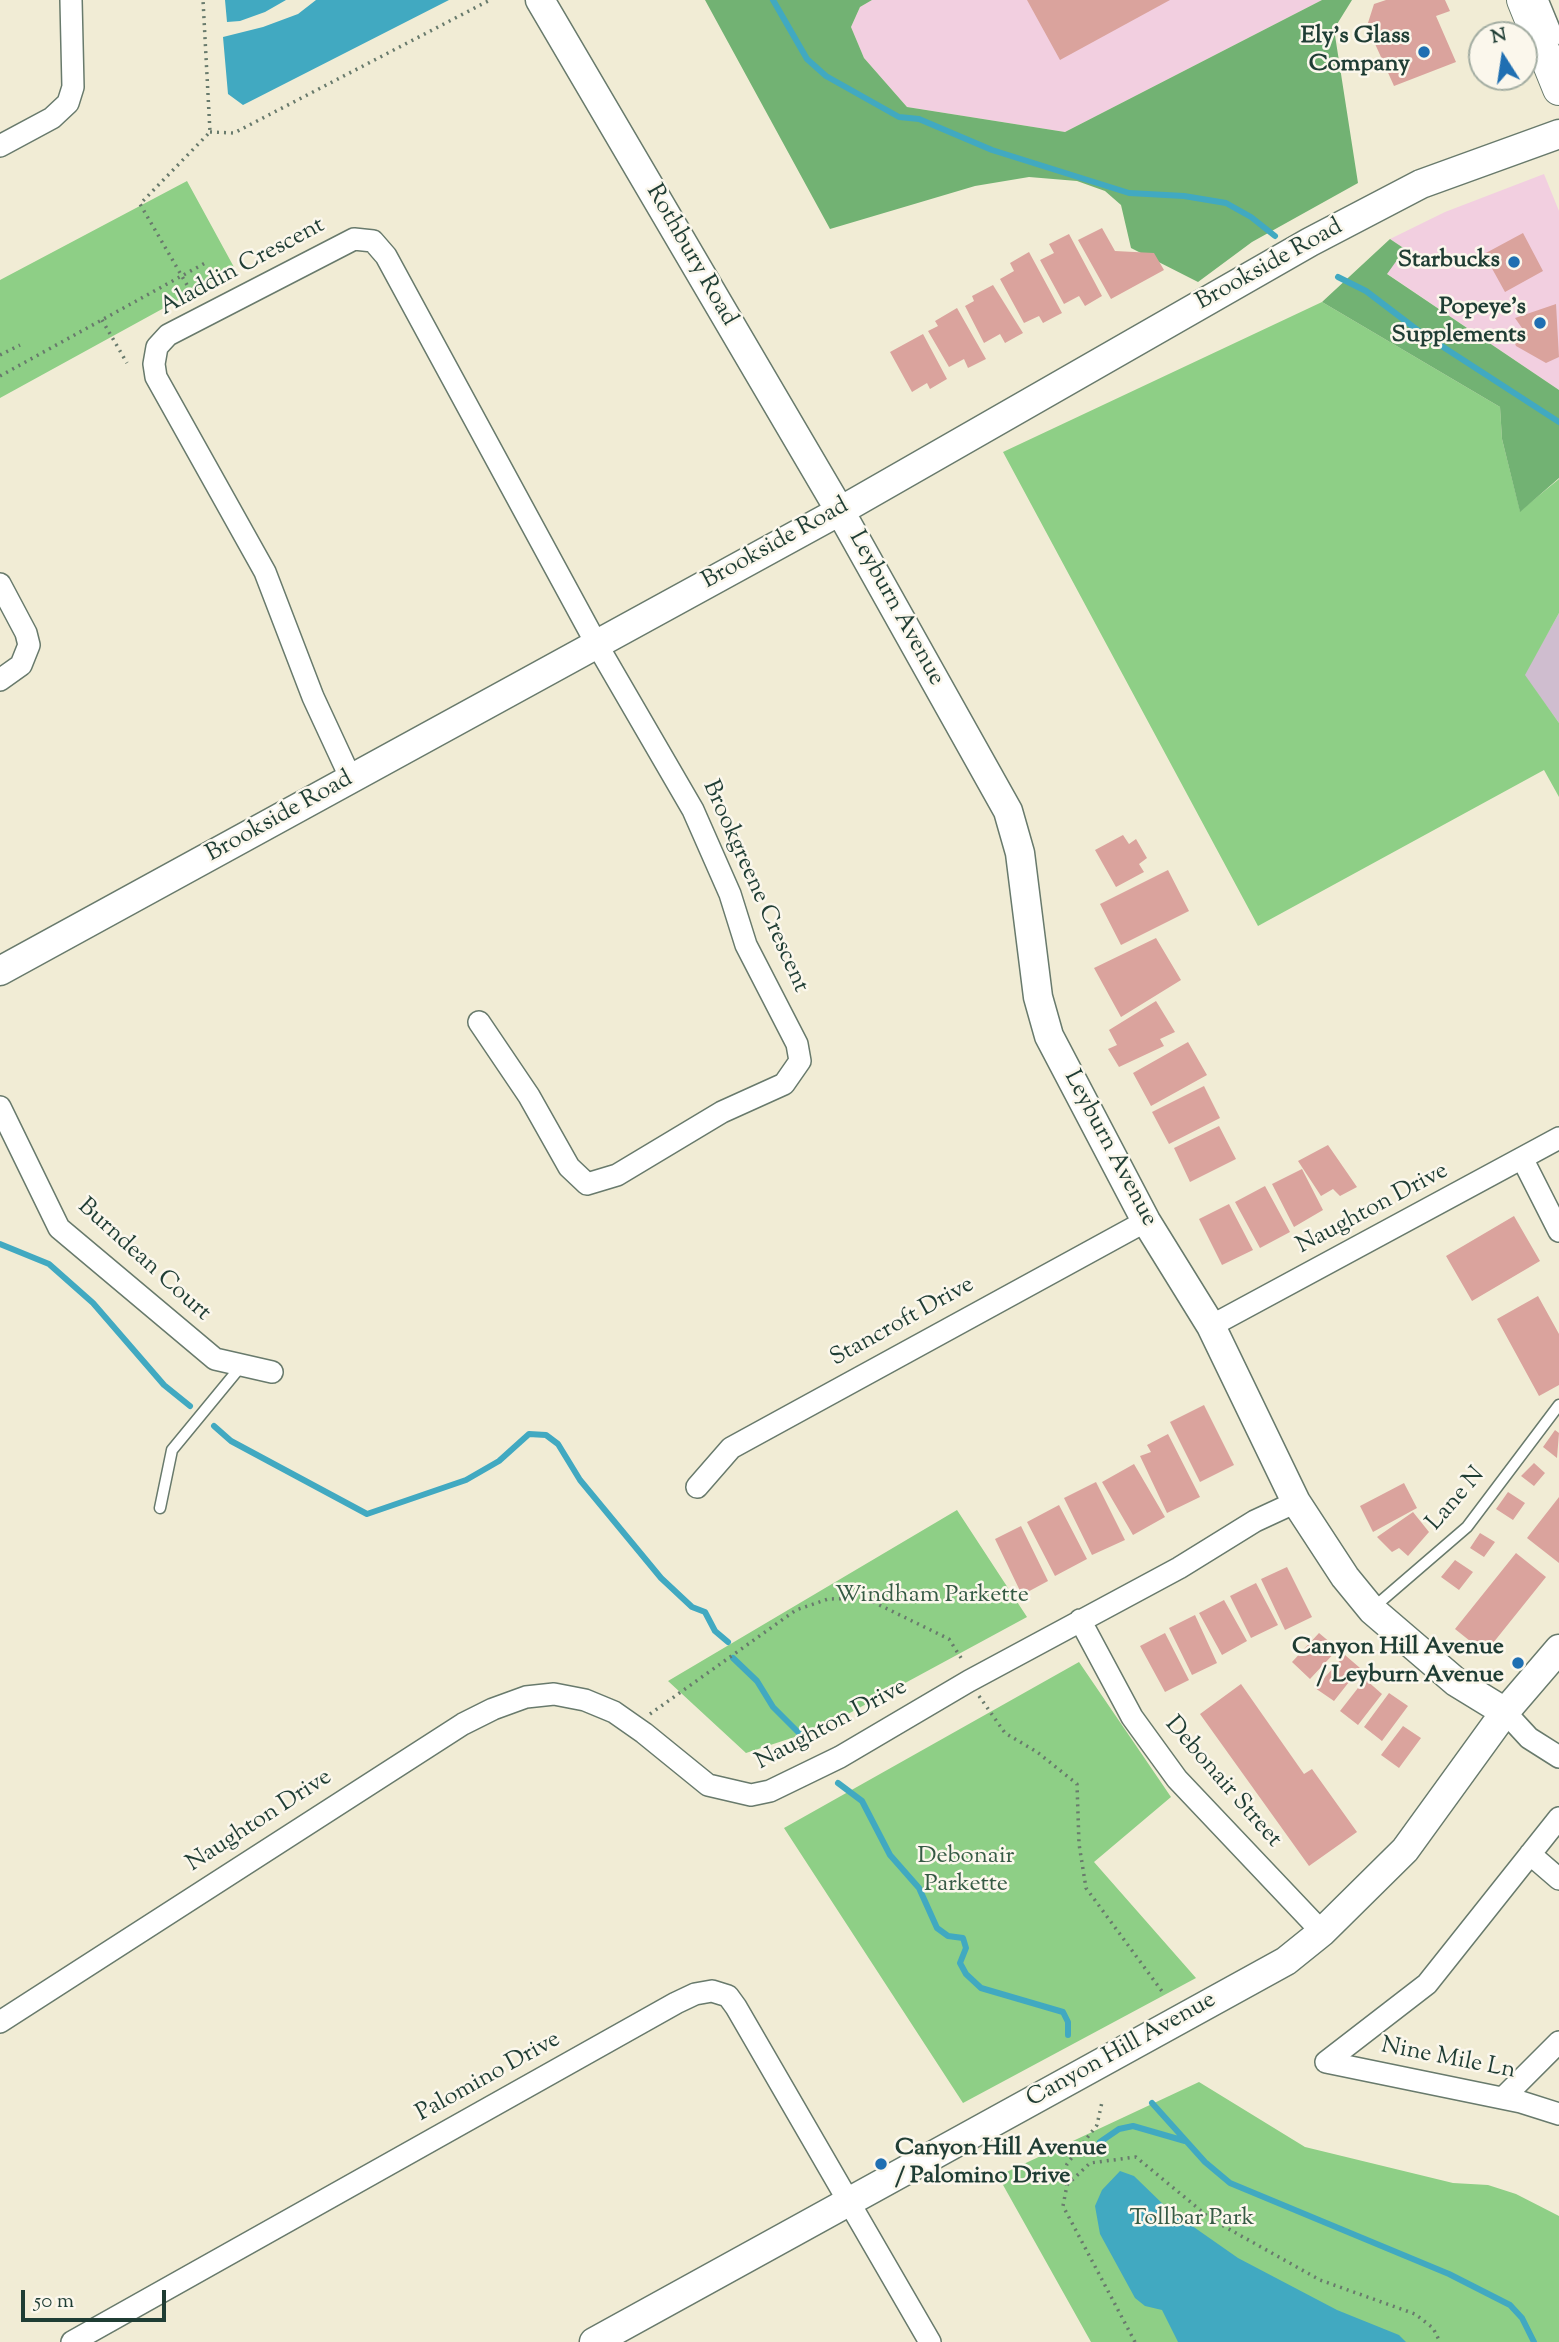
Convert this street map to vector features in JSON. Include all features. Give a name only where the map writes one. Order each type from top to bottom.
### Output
[{"type":"main road","points":[[1523,0],[1559,89]]},
{"type":"street","points":[[0,146],[52,118],[68,103],[73,87],[71,0]]},
{"type":"street","name":"Rothbury Road","points":[[540,0],[840,511]]},
{"type":"street","name":"Brookside Road","points":[[0,971],[840,511],[1310,242],[1421,184],[1559,134]]},
{"type":"street","name":"Aladdin Crescent","points":[[351,779],[313,697],[265,572],[156,377],[154,364],[157,347],[168,335],[345,243],[354,239],[373,241],[386,256],[596,643]]},
{"type":"street","name":"Leyburn Avenue","points":[[840,511],[1009,811],[1020,853],[1038,997],[1049,1036],[1146,1221],[1211,1326],[1296,1502],[1345,1577],[1372,1610],[1456,1682],[1505,1712]]},
{"type":"street","points":[[0,584],[26,633],[29,645],[21,665],[0,680]]},
{"type":"street","name":"Brookgreene Crescent","points":[[479,1021],[529,1096],[569,1167],[587,1184],[617,1175],[722,1112],[784,1084],[800,1061],[797,1044],[746,944],[730,894],[693,810],[596,643]]},
{"type":"street","name":"Burndean Court","points":[[0,1107],[60,1228],[215,1359],[272,1372]]},
{"type":"street","name":"Naughton Drive","points":[[1211,1326],[1523,1160],[1559,1138]]},
{"type":"street","points":[[1523,1160],[1559,1231]]},
{"type":"street","name":"Stancroft Drive","points":[[697,1487],[731,1448],[1146,1221]]},
{"type":"street","name":"Naughton Drive","points":[[0,2022],[452,1730],[492,1709],[526,1697],[554,1694],[585,1700],[614,1712],[708,1785],[751,1795],[771,1791],[840,1757],[969,1681],[1179,1569],[1255,1521],[1296,1502]]},
{"type":"street","name":"Debonair Street","points":[[1080,1620],[1132,1717],[1177,1779],[1322,1932]]},
{"type":"street","name":"Canyon Hill Avenue","points":[[594,2342],[1286,1961],[1322,1932],[1405,1850],[1505,1712],[1559,1649]]},
{"type":"street","points":[[1505,1712],[1529,1738],[1559,1757]]},
{"type":"street","points":[[1559,1818],[1530,1854],[1559,1879]]},
{"type":"street","name":"Nine Mile Ln","points":[[1530,1854],[1427,1984],[1326,2062],[1503,2098],[1559,2114]]},
{"type":"street","name":"Palomino Drive","points":[[72,2342],[695,1994],[712,1991],[728,1996],[847,2202]]},
{"type":"street","points":[[1503,2098],[1559,2042]]},
{"type":"street","points":[[847,2202],[930,2342]]},
{"type":"lane","points":[[1543,0],[1559,39]]},
{"type":"lane","points":[[160,1507],[172,1450],[242,1365]]},
{"type":"lane","name":"Lane N","points":[[1372,1610],[1467,1527],[1559,1405]]},
{"type":"path","points":[[194,298],[140,204],[210,132],[203,0]]},
{"type":"path","points":[[210,132],[234,133],[490,0]]},
{"type":"path","points":[[0,376],[206,262]]},
{"type":"path","points":[[102,320],[127,363]]},
{"type":"path","points":[[0,355],[20,345]]},
{"type":"path","points":[[634,1726],[796,1610],[828,1599],[866,1598],[949,1639],[959,1651],[969,1681],[1005,1733],[1037,1752],[1077,1784],[1079,1844],[1086,1888],[1164,1994]]},
{"type":"path","points":[[1102,2102],[1097,2125],[1067,2164],[1063,2176],[1067,2185],[1063,2206],[1135,2342]]},
{"type":"path","points":[[1067,2185],[1090,2163],[1136,2157],[1211,2219],[1320,2280],[1415,2314],[1433,2328],[1440,2342]]},
{"type":"shaded area","points":[[872,0],[1322,0],[1065,132],[907,107],[864,58],[851,27],[860,7]]},
{"type":"shaded area","points":[[1544,174],[1559,211],[1559,390],[1386,273],[1405,249],[1390,239],[1445,212]]},
{"type":"shaded area","points":[[1559,613],[1559,723],[1524,675]]},
{"type":"green space","points":[[705,0],[872,0],[860,7],[851,27],[864,58],[907,107],[1065,132],[1322,0],[1352,0],[1334,29],[1358,183],[1252,242],[1198,282],[1131,248],[1121,205],[1105,191],[1077,181],[1029,177],[975,186],[830,229]]},
{"type":"green space","points":[[187,181],[235,269],[0,398],[0,280]]},
{"type":"green space","points":[[1390,239],[1405,249],[1387,274],[1559,390],[1559,478],[1520,512],[1502,439],[1500,407],[1322,302]]},
{"type":"green space","points":[[1322,302],[1500,407],[1502,439],[1520,511],[1559,479],[1559,613],[1525,675],[1559,723],[1559,797],[1544,770],[1258,926],[1003,452]]},
{"type":"green space","name":"Windham Parkette","points":[[957,1510],[1027,1617],[822,1728],[746,1753],[668,1681]]},
{"type":"green space","name":"Debonair Parkette","points":[[1079,1662],[1171,1797],[1094,1862],[1196,1978],[963,2103],[784,1828]]},
{"type":"green space","name":"Tollbar Park","points":[[1199,2082],[1305,2147],[1453,2183],[1488,2185],[1516,2194],[1559,2216],[1559,2342],[1091,2342],[998,2176]]},
{"type":"water","points":[[225,0],[286,0],[265,12],[240,21],[227,22]]},
{"type":"water","points":[[316,0],[449,0],[243,105],[228,94],[223,37],[263,27],[298,14]]},
{"type":"water","points":[[1120,2171],[1134,2176],[1168,2209],[1238,2258],[1337,2310],[1399,2335],[1406,2342],[1178,2342],[1162,2310],[1145,2306],[1135,2298],[1100,2234],[1095,2206],[1102,2190]]},
{"type":"building","points":[[1027,0],[1170,0],[1060,60]]},
{"type":"building","points":[[1386,0],[1445,0],[1450,11],[1436,16],[1456,62],[1394,86],[1367,26],[1374,4]]},
{"type":"building","points":[[1102,228],[1115,251],[1154,253],[1164,270],[1111,299],[1078,240]]},
{"type":"building","name":"Starbucks","points":[[1523,233],[1543,271],[1505,292],[1484,254]]},
{"type":"building","points":[[1069,234],[1102,296],[1085,306],[1079,296],[1064,304],[1040,260],[1054,253],[1049,244]]},
{"type":"building","points":[[1029,252],[1062,313],[1043,323],[1039,316],[1024,323],[1000,279],[1014,271],[1010,263]]},
{"type":"building","points":[[993,285],[1023,333],[1005,343],[1000,334],[984,343],[965,306],[974,301],[972,296]]},
{"type":"building","points":[[1556,304],[1559,357],[1546,363],[1516,346],[1510,331],[1522,328],[1515,318]]},
{"type":"building","points":[[957,308],[986,359],[968,368],[964,359],[949,367],[928,331],[938,326],[935,321]]},
{"type":"building","points":[[923,334],[947,379],[930,389],[927,383],[912,392],[890,352]]},
{"type":"building","points":[[1123,835],[1129,844],[1136,839],[1147,858],[1139,864],[1144,872],[1116,887],[1095,850]]},
{"type":"building","points":[[1168,870],[1189,911],[1121,945],[1100,904]]},
{"type":"building","points":[[1156,938],[1181,980],[1121,1017],[1094,968]]},
{"type":"building","points":[[1156,1001],[1175,1032],[1160,1039],[1164,1046],[1119,1067],[1108,1049],[1117,1045],[1109,1030]]},
{"type":"building","points":[[1188,1042],[1207,1075],[1151,1106],[1133,1073]]},
{"type":"building","points":[[1204,1086],[1220,1118],[1169,1144],[1152,1112]]},
{"type":"building","points":[[1219,1126],[1236,1159],[1190,1182],[1174,1148]]},
{"type":"building","points":[[1328,1145],[1357,1187],[1340,1196],[1333,1189],[1321,1196],[1298,1161]]},
{"type":"building","points":[[1302,1169],[1323,1210],[1294,1227],[1272,1184]]},
{"type":"building","points":[[1265,1186],[1290,1232],[1260,1248],[1235,1202]]},
{"type":"building","points":[[1229,1204],[1253,1250],[1222,1265],[1199,1219]]},
{"type":"building","points":[[1514,1216],[1540,1261],[1472,1301],[1446,1256]]},
{"type":"building","points":[[1538,1296],[1559,1334],[1559,1385],[1539,1396],[1497,1319]]},
{"type":"building","points":[[1204,1405],[1234,1465],[1200,1482],[1170,1422]]},
{"type":"building","points":[[1555,1430],[1559,1433],[1557,1458],[1543,1447]]},
{"type":"building","points":[[1168,1434],[1200,1497],[1167,1513],[1140,1456],[1151,1452],[1147,1445]]},
{"type":"building","points":[[1534,1463],[1545,1473],[1534,1486],[1521,1476]]},
{"type":"building","points":[[1134,1464],[1165,1517],[1133,1535],[1102,1482]]},
{"type":"building","points":[[1096,1482],[1125,1540],[1092,1555],[1064,1498]]},
{"type":"building","points":[[1404,1483],[1417,1508],[1373,1532],[1360,1506]]},
{"type":"building","points":[[1508,1492],[1525,1503],[1513,1520],[1496,1509]]},
{"type":"building","points":[[1559,1497],[1559,1563],[1527,1538]]},
{"type":"building","points":[[1059,1505],[1087,1559],[1055,1576],[1027,1522]]},
{"type":"building","points":[[1413,1512],[1429,1532],[1408,1556],[1399,1548],[1392,1552],[1377,1537]]},
{"type":"building","points":[[1021,1526],[1048,1581],[1022,1595],[995,1539]]},
{"type":"building","points":[[1480,1533],[1495,1542],[1484,1557],[1470,1548]]},
{"type":"building","points":[[1516,1553],[1546,1577],[1485,1653],[1455,1629]]},
{"type":"building","points":[[1455,1560],[1473,1572],[1459,1590],[1441,1577]]},
{"type":"building","points":[[1287,1567],[1312,1617],[1285,1630],[1261,1579]]},
{"type":"building","points":[[1256,1583],[1278,1625],[1251,1638],[1230,1596]]},
{"type":"building","points":[[1224,1600],[1247,1641],[1222,1655],[1199,1613]]},
{"type":"building","points":[[1195,1615],[1217,1663],[1192,1675],[1169,1628]]},
{"type":"building","points":[[1165,1633],[1189,1680],[1165,1692],[1140,1646]]},
{"type":"building","points":[[1319,1633],[1338,1649],[1310,1679],[1292,1662]]},
{"type":"building","points":[[1345,1655],[1360,1668],[1334,1701],[1315,1688]]},
{"type":"building","points":[[1365,1679],[1382,1694],[1358,1725],[1340,1711]]},
{"type":"building","points":[[1241,1684],[1304,1774],[1312,1769],[1357,1832],[1309,1866],[1200,1714]]},
{"type":"building","points":[[1389,1693],[1408,1706],[1382,1741],[1364,1727]]},
{"type":"building","points":[[1403,1726],[1421,1738],[1399,1768],[1381,1755]]},
{"type":"waterway","points":[[773,0],[807,59],[826,76],[899,117],[919,119],[992,150],[1129,193],[1184,196],[1226,203],[1251,217],[1275,236]]},
{"type":"waterway","points":[[1338,277],[1366,291],[1420,332],[1559,422]]},
{"type":"waterway","points":[[0,1244],[49,1264],[93,1303],[164,1385],[190,1406]]},
{"type":"waterway","points":[[214,1426],[231,1441],[367,1514],[466,1480],[499,1461],[529,1434],[546,1435],[558,1444],[580,1480],[661,1578],[692,1607],[705,1612],[715,1631],[728,1642]]},
{"type":"waterway","points":[[733,1658],[757,1681],[773,1707],[808,1742]]},
{"type":"waterway","points":[[838,1783],[862,1801],[890,1855],[919,1888],[937,1928],[948,1936],[963,1938],[966,1948],[960,1963],[966,1974],[981,1988],[1063,2012],[1068,2022],[1068,2035]]},
{"type":"waterway","points":[[1152,2103],[1205,2162],[1230,2183],[1449,2274],[1510,2305],[1522,2318],[1534,2342]]},
{"type":"waterway","points":[[1100,2142],[1119,2129],[1133,2126],[1185,2141]]},
{"type":"place","name":"Ely's Glass Company","points":[[1424,52]]},
{"type":"place","name":"Starbucks","points":[[1514,262]]},
{"type":"place","name":"Popeye's Supplements","points":[[1540,323]]},
{"type":"place","name":"Canyon Hill Avenue / Leyburn Avenue","points":[[1518,1663]]},
{"type":"place","name":"Canyon Hill Avenue / Palomino Drive","points":[[881,2164]]}]
